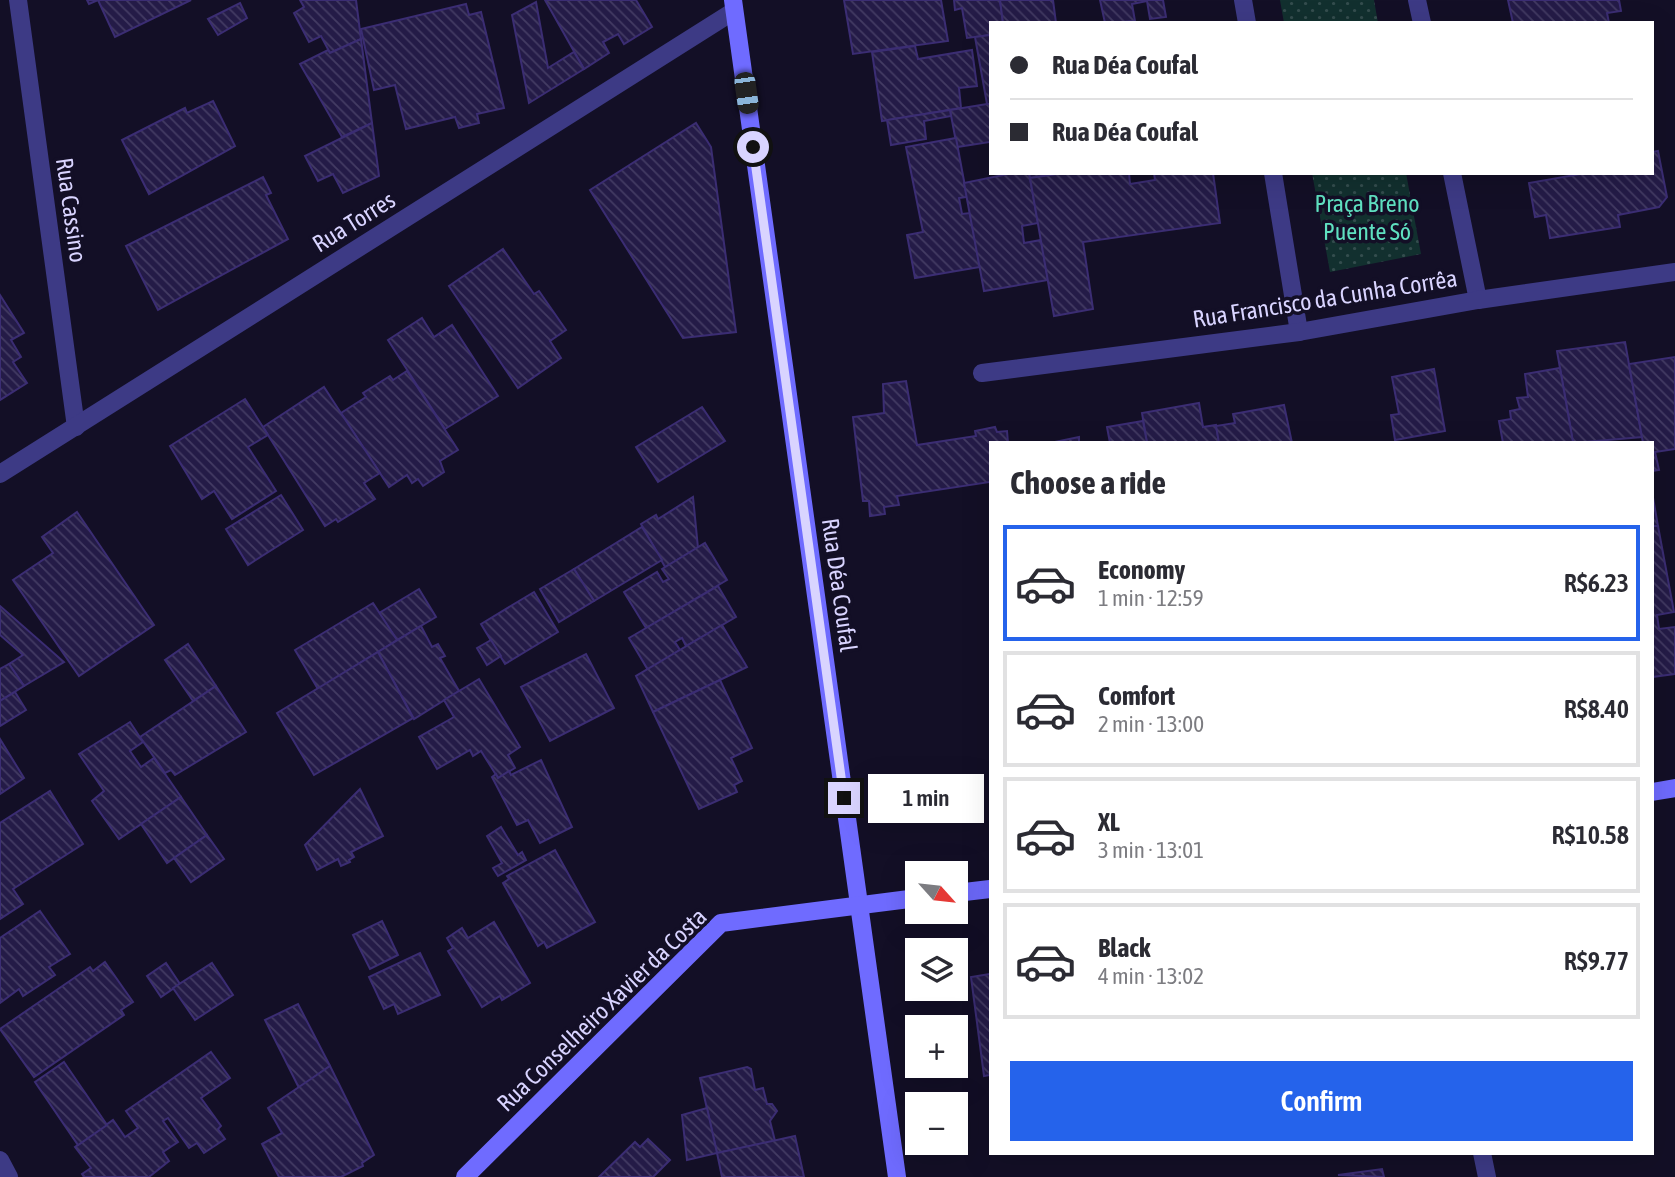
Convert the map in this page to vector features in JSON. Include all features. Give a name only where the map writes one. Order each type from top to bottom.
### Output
[{"type":"main road","name":"Rua Déa Coufal","points":[[734,6],[897,1177]]},
{"type":"main road","points":[[1654,792],[1675,788]]},
{"type":"main road","points":[[968,892],[989,889]]},
{"type":"main road","name":"Rua Conselheiro Xavier da Costa","points":[[465,1177],[721,923],[905,900]]},
{"type":"street","name":"Rua Cassino","points":[[18,0],[76,427]]},
{"type":"street","points":[[1243,0],[1247,21]]},
{"type":"street","points":[[1417,0],[1422,21]]},
{"type":"street","name":"Rua Torres","points":[[0,474],[734,6]]},
{"type":"street","points":[[1273,175],[1300,332]]},
{"type":"street","points":[[1452,175],[1478,300]]},
{"type":"street","name":"Rua Francisco da Cunha Corrêa","points":[[982,373],[1300,332],[1478,300],[1675,272]]},
{"type":"street","points":[[1482,1155],[1487,1177]]},
{"type":"street","points":[[0,1160],[9,1177]]},
{"type":"green space","points":[[1280,0],[1374,0],[1378,21],[1284,21]]},
{"type":"green space","name":"Praça Breno Puente Só","points":[[1312,175],[1406,175],[1421,254],[1330,272]]},
{"type":"building","points":[[98,0],[191,0],[115,37]]},
{"type":"building","points":[[300,0],[356,0],[361,39],[330,53],[321,36],[309,42],[294,13],[304,7]]},
{"type":"building","points":[[545,0],[636,0],[652,27],[624,44],[618,34],[603,42],[609,53],[584,69]]},
{"type":"building","points":[[844,0],[941,0],[948,41],[853,54]]},
{"type":"building","points":[[954,0],[1000,0],[1003,21],[989,21],[989,35],[967,38],[962,8],[955,10]]},
{"type":"building","points":[[1000,0],[1053,0],[1056,21],[1003,21]]},
{"type":"building","points":[[1100,0],[1163,0],[1166,17],[1150,19],[1147,1],[1132,4],[1135,21],[1105,21]]},
{"type":"building","points":[[1508,0],[1619,0],[1621,11],[1607,13],[1609,21],[1513,21]]},
{"type":"building","points":[[536,2],[548,68],[574,52],[584,69],[529,103],[512,15]]},
{"type":"building","points":[[240,3],[247,18],[218,35],[208,19]]},
{"type":"building","points":[[466,4],[469,15],[481,12],[504,108],[477,114],[479,123],[459,128],[455,117],[406,129],[395,85],[374,90],[361,29]]},
{"type":"building","points":[[989,35],[989,104],[987,104],[975,37]]},
{"type":"building","points":[[361,39],[372,123],[342,137],[300,64],[328,50],[330,53]]},
{"type":"building","points":[[915,46],[918,59],[972,50],[977,86],[959,88],[961,108],[882,121],[872,52]]},
{"type":"building","points":[[213,101],[235,146],[149,194],[122,140],[185,108],[187,113]]},
{"type":"building","points":[[989,104],[989,142],[957,147],[950,110]]},
{"type":"building","points":[[950,110],[951,116],[924,121],[926,139],[891,145],[887,120]]},
{"type":"building","points":[[372,123],[379,176],[343,193],[333,174],[318,181],[305,156]]},
{"type":"building","points":[[696,123],[711,147],[736,332],[683,338],[590,190]]},
{"type":"building","points":[[956,138],[967,197],[959,198],[962,214],[970,213],[980,267],[915,278],[907,235],[923,232],[906,147]]},
{"type":"building","points":[[1658,151],[1667,197],[1659,207],[1618,215],[1620,227],[1550,238],[1546,215],[1535,217],[1529,183],[1575,175],[1654,175],[1654,152]]},
{"type":"building","points":[[1003,175],[1029,175],[1038,223],[1022,226],[1024,243],[1041,240],[1048,280],[984,291],[964,183]]},
{"type":"building","points":[[1029,175],[1050,175],[1030,178]]},
{"type":"building","points":[[1050,175],[1129,175],[1130,184],[1155,180],[1154,175],[1213,175],[1220,223],[1083,242],[1093,309],[1054,316],[1030,178]]},
{"type":"building","points":[[263,177],[271,193],[266,195],[288,239],[158,310],[126,246]]},
{"type":"building","points":[[503,249],[534,294],[539,291],[566,330],[550,341],[561,358],[518,388],[449,286]]},
{"type":"building","points":[[0,295],[24,333],[11,340],[21,357],[13,362],[27,383],[0,400]]},
{"type":"building","points":[[422,318],[434,337],[452,325],[498,396],[445,429],[388,340]]},
{"type":"building","points":[[1625,342],[1642,437],[1573,441],[1557,351]]},
{"type":"building","points":[[1675,357],[1675,449],[1655,452],[1659,470],[1654,471],[1654,441],[1643,441],[1629,364]]},
{"type":"building","points":[[1560,368],[1573,441],[1503,441],[1499,421],[1511,419],[1510,411],[1520,409],[1517,398],[1528,397],[1525,374]]},
{"type":"building","points":[[1434,369],[1445,431],[1395,440],[1391,415],[1399,414],[1392,377]]},
{"type":"building","points":[[407,371],[458,450],[440,461],[444,472],[423,486],[418,479],[412,483],[407,475],[389,487],[341,413],[366,397],[363,393],[390,376],[393,380]]},
{"type":"building","points":[[906,381],[917,445],[976,436],[975,431],[995,427],[997,432],[1007,431],[1008,441],[989,441],[989,482],[897,496],[899,505],[884,507],[885,514],[870,516],[869,501],[863,501],[853,417],[884,413],[883,384]]},
{"type":"building","points":[[324,387],[380,473],[364,483],[375,499],[338,522],[336,519],[325,526],[263,427]]},
{"type":"building","points":[[245,399],[268,435],[248,447],[276,491],[232,519],[214,491],[202,499],[170,446]]},
{"type":"building","points":[[1199,403],[1203,427],[1216,425],[1219,441],[1147,441],[1142,413]]},
{"type":"building","points":[[1284,405],[1292,441],[1219,441],[1216,426],[1235,423],[1233,414]]},
{"type":"building","points":[[702,407],[725,441],[658,482],[636,447]]},
{"type":"building","points":[[1143,421],[1147,441],[1110,441],[1107,427]]},
{"type":"building","points":[[1079,437],[1079,441],[1060,441]]},
{"type":"building","points":[[281,495],[303,530],[248,565],[226,529]]},
{"type":"building","points":[[693,497],[698,548],[665,567],[641,524],[656,515],[658,519]]},
{"type":"building","points":[[1654,503],[1658,526],[1654,526]]},
{"type":"building","points":[[77,512],[154,625],[79,676],[13,580],[53,553],[42,537]]},
{"type":"building","points":[[1654,526],[1658,526],[1674,612],[1657,615],[1659,629],[1675,627],[1675,674],[1654,677]]},
{"type":"building","points":[[642,527],[662,560],[594,601],[574,569]]},
{"type":"building","points":[[705,543],[727,580],[646,628],[624,592],[657,572],[663,582],[669,579],[662,569]]},
{"type":"building","points":[[574,569],[594,601],[559,622],[540,589]]},
{"type":"building","points":[[718,586],[736,617],[686,646],[682,638],[675,642],[680,650],[648,670],[629,638]]},
{"type":"building","points":[[419,589],[436,617],[397,640],[379,613]]},
{"type":"building","points":[[534,592],[558,632],[505,664],[481,624]]},
{"type":"building","points":[[373,603],[397,640],[318,689],[295,650]]},
{"type":"building","points":[[0,606],[64,662],[24,686],[9,664],[23,655],[0,635]]},
{"type":"building","points":[[722,625],[747,667],[653,712],[636,676]]},
{"type":"building","points":[[421,626],[432,647],[438,644],[445,656],[440,658],[459,691],[414,719],[378,652]]},
{"type":"building","points":[[491,640],[501,656],[487,665],[477,648]]},
{"type":"building","points":[[188,644],[216,686],[193,701],[165,660]]},
{"type":"building","points":[[378,652],[413,718],[314,775],[277,713]]},
{"type":"building","points":[[586,654],[614,708],[550,741],[521,687]]},
{"type":"building","points":[[9,664],[24,686],[0,701],[0,669]]},
{"type":"building","points":[[479,679],[520,747],[508,755],[515,768],[498,778],[481,751],[473,756],[470,750],[437,769],[419,737],[454,717],[444,700]]},
{"type":"building","points":[[720,680],[752,748],[731,758],[742,781],[734,785],[737,792],[699,809],[653,712]]},
{"type":"building","points":[[216,686],[246,732],[175,775],[171,770],[165,773],[140,737]]},
{"type":"building","points":[[15,692],[26,710],[0,726],[0,701]]},
{"type":"building","points":[[130,722],[143,742],[130,751],[141,767],[154,758],[181,797],[119,839],[92,801],[104,791],[79,754]]},
{"type":"building","points":[[0,739],[24,778],[0,794]]},
{"type":"building","points":[[541,760],[572,827],[540,843],[528,820],[517,825],[492,777],[496,774],[498,778],[509,771],[511,775]]},
{"type":"building","points":[[360,789],[383,836],[351,852],[354,857],[350,862],[341,866],[338,859],[317,870],[305,845]]},
{"type":"building","points":[[50,791],[83,844],[13,889],[23,904],[0,919],[0,823]]},
{"type":"building","points":[[181,797],[207,835],[167,863],[141,824]]},
{"type":"building","points":[[501,827],[518,855],[522,852],[526,860],[498,876],[493,868],[502,863],[487,836]]},
{"type":"building","points":[[207,835],[224,859],[191,882],[174,858]]},
{"type":"building","points":[[555,850],[595,922],[547,948],[544,942],[538,946],[503,883],[509,879],[507,876]]},
{"type":"building","points":[[40,911],[70,954],[49,967],[55,975],[23,996],[19,989],[0,1003],[0,938]]},
{"type":"building","points":[[382,921],[398,955],[370,969],[353,935]]},
{"type":"building","points":[[494,922],[530,983],[502,1000],[500,996],[482,1007],[448,951],[453,948],[447,938],[462,928],[468,938]]},
{"type":"building","points":[[420,953],[440,995],[398,1014],[394,1004],[384,1009],[369,977]]},
{"type":"building","points":[[105,962],[133,1002],[121,1010],[124,1015],[34,1077],[0,1029],[90,967],[93,971]]},
{"type":"building","points":[[166,963],[180,984],[161,997],[147,976]]},
{"type":"building","points":[[212,963],[233,995],[195,1020],[173,988]]},
{"type":"building","points":[[989,974],[989,1075],[984,1076],[971,977]]},
{"type":"building","points":[[298,1004],[330,1066],[299,1088],[265,1020]]},
{"type":"building","points":[[211,1052],[230,1078],[201,1098],[221,1126],[218,1129],[225,1139],[204,1153],[197,1143],[189,1148],[168,1118],[163,1121],[178,1142],[163,1152],[169,1161],[149,1177],[84,1177],[82,1174],[91,1168],[75,1147],[113,1120],[125,1137],[138,1128],[126,1111]]},
{"type":"building","points":[[64,1062],[107,1125],[78,1145],[35,1082]]},
{"type":"building","points":[[330,1066],[374,1155],[362,1163],[363,1166],[341,1177],[279,1177],[262,1144],[282,1133],[268,1108]]},
{"type":"building","points":[[747,1067],[751,1069],[755,1090],[763,1088],[767,1104],[772,1104],[777,1111],[770,1121],[775,1141],[717,1153],[700,1078]]},
{"type":"building","points":[[707,1108],[717,1153],[687,1160],[682,1115]]},
{"type":"building","points":[[795,1136],[804,1177],[722,1177],[717,1153]]},
{"type":"building","points":[[648,1139],[670,1160],[653,1177],[599,1177],[635,1142],[640,1147]]},
{"type":"building","points":[[1382,1169],[1384,1177],[1338,1175]]},
{"type":"route","points":[[753,147],[844,798]]}]
